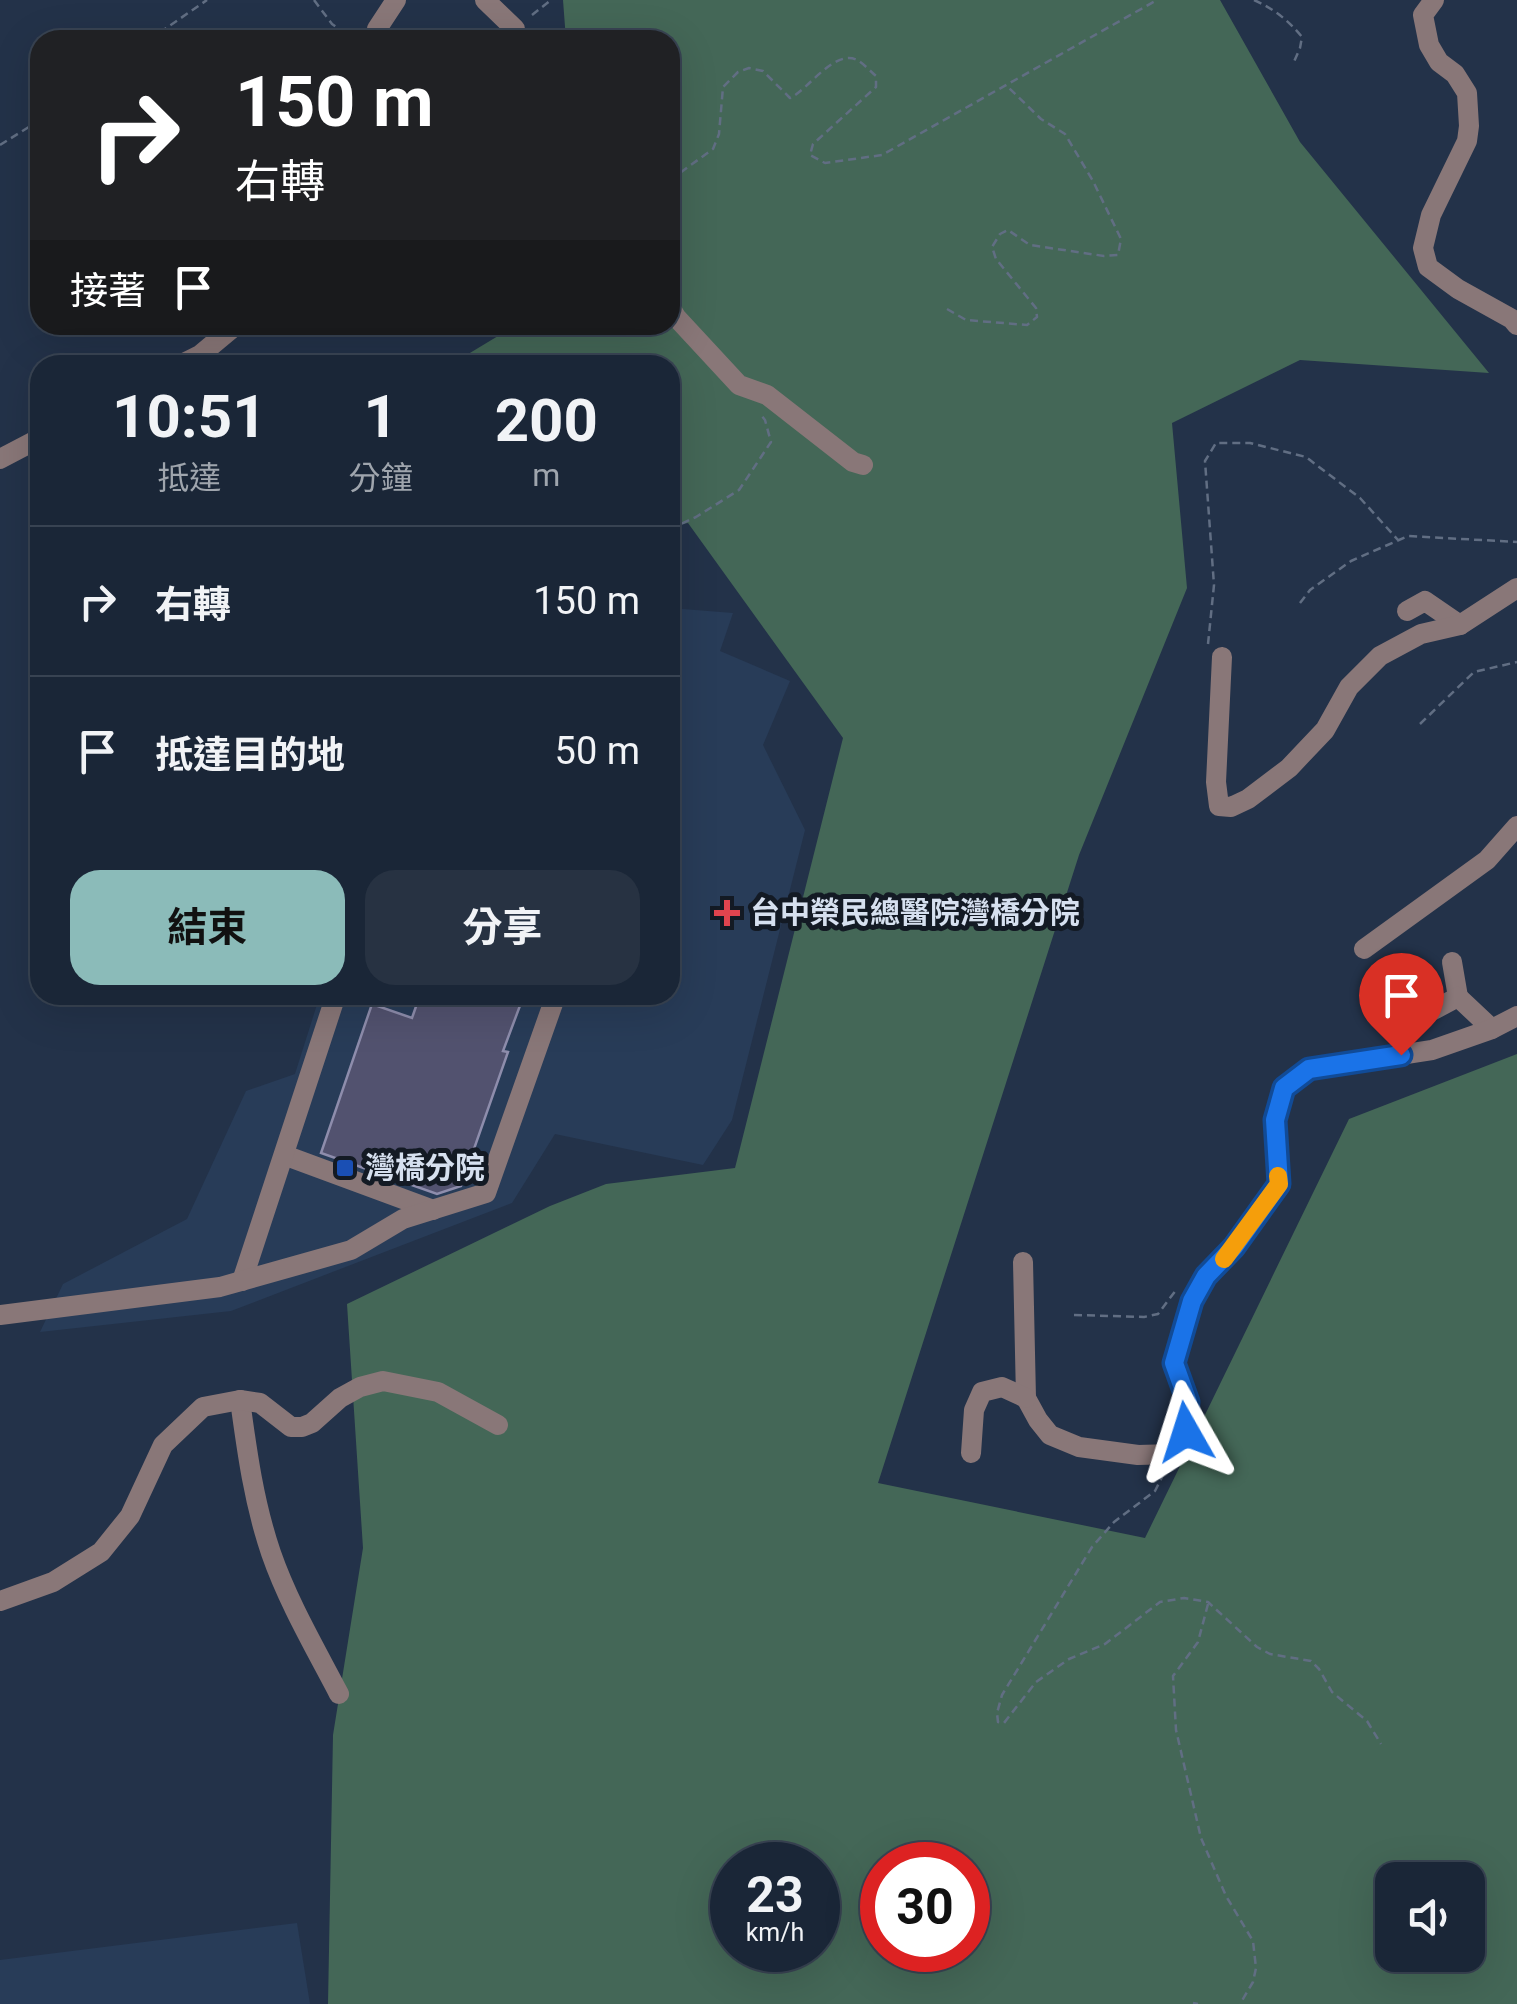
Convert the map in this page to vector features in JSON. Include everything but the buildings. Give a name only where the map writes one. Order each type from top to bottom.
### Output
[{"type":"street","points":[[377,30],[396,0]]},
{"type":"street","points":[[485,0],[507,30]]},
{"type":"street","points":[[1426,5],[1428,45],[1468,93],[1469,126],[1467,142],[1431,215],[1423,248],[1428,267],[1517,325]]},
{"type":"street","points":[[680,320],[739,386],[768,395],[853,462],[863,465]]},
{"type":"street","points":[[207,355],[226,335]]},
{"type":"street","points":[[0,459],[30,443]]},
{"type":"street","points":[[1222,657],[1216,782],[1219,806],[1230,807],[1289,768],[1326,730],[1349,687],[1380,656],[1421,634],[1460,626],[1517,588]]},
{"type":"street","points":[[1407,611],[1425,600],[1460,626]]},
{"type":"street","points":[[1364,949],[1487,860],[1517,826]]},
{"type":"street","points":[[1452,962],[1458,998],[1492,1029]]},
{"type":"street","points":[[1424,1016],[1458,998]]},
{"type":"street","points":[[242,1280],[333,1005]]},
{"type":"street","points":[[0,1315],[220,1287],[351,1250],[403,1220],[486,1192],[552,1005]]},
{"type":"street","points":[[1023,1262],[1026,1398],[1038,1420],[1050,1435],[1079,1447],[1174,1454],[1186,1432],[1188,1402],[1174,1363],[1192,1301],[1206,1276],[1234,1247],[1279,1184],[1275,1120],[1284,1088],[1309,1069],[1432,1050],[1517,1016]]},
{"type":"street","points":[[284,1155],[433,1210]]},
{"type":"street","points":[[0,1601],[53,1582],[101,1552],[130,1516],[162,1445],[203,1407],[240,1400],[260,1404],[291,1427],[302,1426],[312,1424],[340,1398],[382,1381],[438,1392],[498,1425]]},
{"type":"street","points":[[971,1452],[974,1410],[982,1392],[1002,1387],[1026,1398]]},
{"type":"street","points":[[240,1400],[250,1477],[271,1554],[290,1600],[339,1694]]},
{"type":"path","points":[[164,30],[207,0]]},
{"type":"path","points":[[314,0],[340,30]]},
{"type":"path","points":[[515,30],[551,0]]},
{"type":"path","points":[[680,173],[712,149],[719,134],[724,86],[738,72],[750,68],[763,71],[790,98],[828,66],[844,58],[856,59],[876,76],[876,87],[813,144],[810,155],[824,163],[882,155],[1157,0]]},
{"type":"path","points":[[1254,0],[1280,14],[1302,37],[1294,64]]},
{"type":"path","points":[[947,309],[966,320],[1027,324],[1037,317],[1036,308],[996,259],[992,248],[1000,234],[1008,230],[1030,244],[1118,255],[1121,240],[1066,134],[1041,119],[1007,86]]},
{"type":"path","points":[[0,145],[30,126]]},
{"type":"path","points":[[680,524],[739,490],[771,442],[765,420],[739,386]]},
{"type":"path","points":[[1222,657],[1207,648],[1214,584],[1205,462],[1216,444],[1250,443],[1306,456],[1360,498],[1398,540]]},
{"type":"path","points":[[1300,603],[1310,590],[1351,561],[1408,536],[1517,542]]},
{"type":"path","points":[[1420,724],[1474,672],[1517,662]]},
{"type":"path","points":[[1074,1315],[1158,1314],[1189,1277],[1206,1276]]},
{"type":"path","points":[[1174,1454],[1155,1491],[1114,1522],[1092,1547],[1002,1695],[998,1722],[1004,1724],[1036,1682],[1069,1660],[1105,1644],[1160,1602],[1184,1598],[1208,1602],[1270,1654],[1310,1662],[1320,1669],[1332,1692],[1367,1721],[1382,1744]]},
{"type":"path","points":[[1208,1602],[1198,1642],[1172,1676],[1176,1730],[1201,1838],[1226,1896],[1253,1941],[1256,1968],[1240,2004]]},
{"type":"shaded area","name":"台中榮民總醫院灣橋分院","points":[[680,609],[733,613],[720,651],[790,681],[763,745],[805,830],[732,1120],[703,1165],[555,1134],[512,1203],[231,1311],[40,1332],[63,1284],[187,1219],[246,1091],[295,1074],[317,1005],[680,1005]]},
{"type":"shaded area","points":[[297,1923],[310,2004],[0,2004],[0,1960]]},
{"type":"green space","points":[[563,0],[1220,0],[1300,142],[1489,373],[1300,360],[1172,423],[1187,588],[1079,855],[878,1483],[1145,1538],[1349,1119],[1517,1054],[1517,2004],[328,2004],[333,1735],[363,1548],[347,1304],[550,1206],[606,1184],[735,1168],[843,738],[688,523],[680,524],[680,355],[466,355],[500,335],[680,335],[680,30],[565,30]]},
{"type":"slow traffic","points":[[1224,1259],[1279,1184],[1278,1176]]},
{"type":"place","name":"台中榮民總醫院灣橋分院","points":[[727,913]]},
{"type":"place","name":"灣橋分院","points":[[345,1168]]},
{"type":"route","points":[[1186,1432],[1188,1402],[1174,1363],[1192,1301],[1206,1276],[1234,1247],[1279,1184],[1275,1120],[1284,1088],[1309,1069],[1401,1055]]}]
